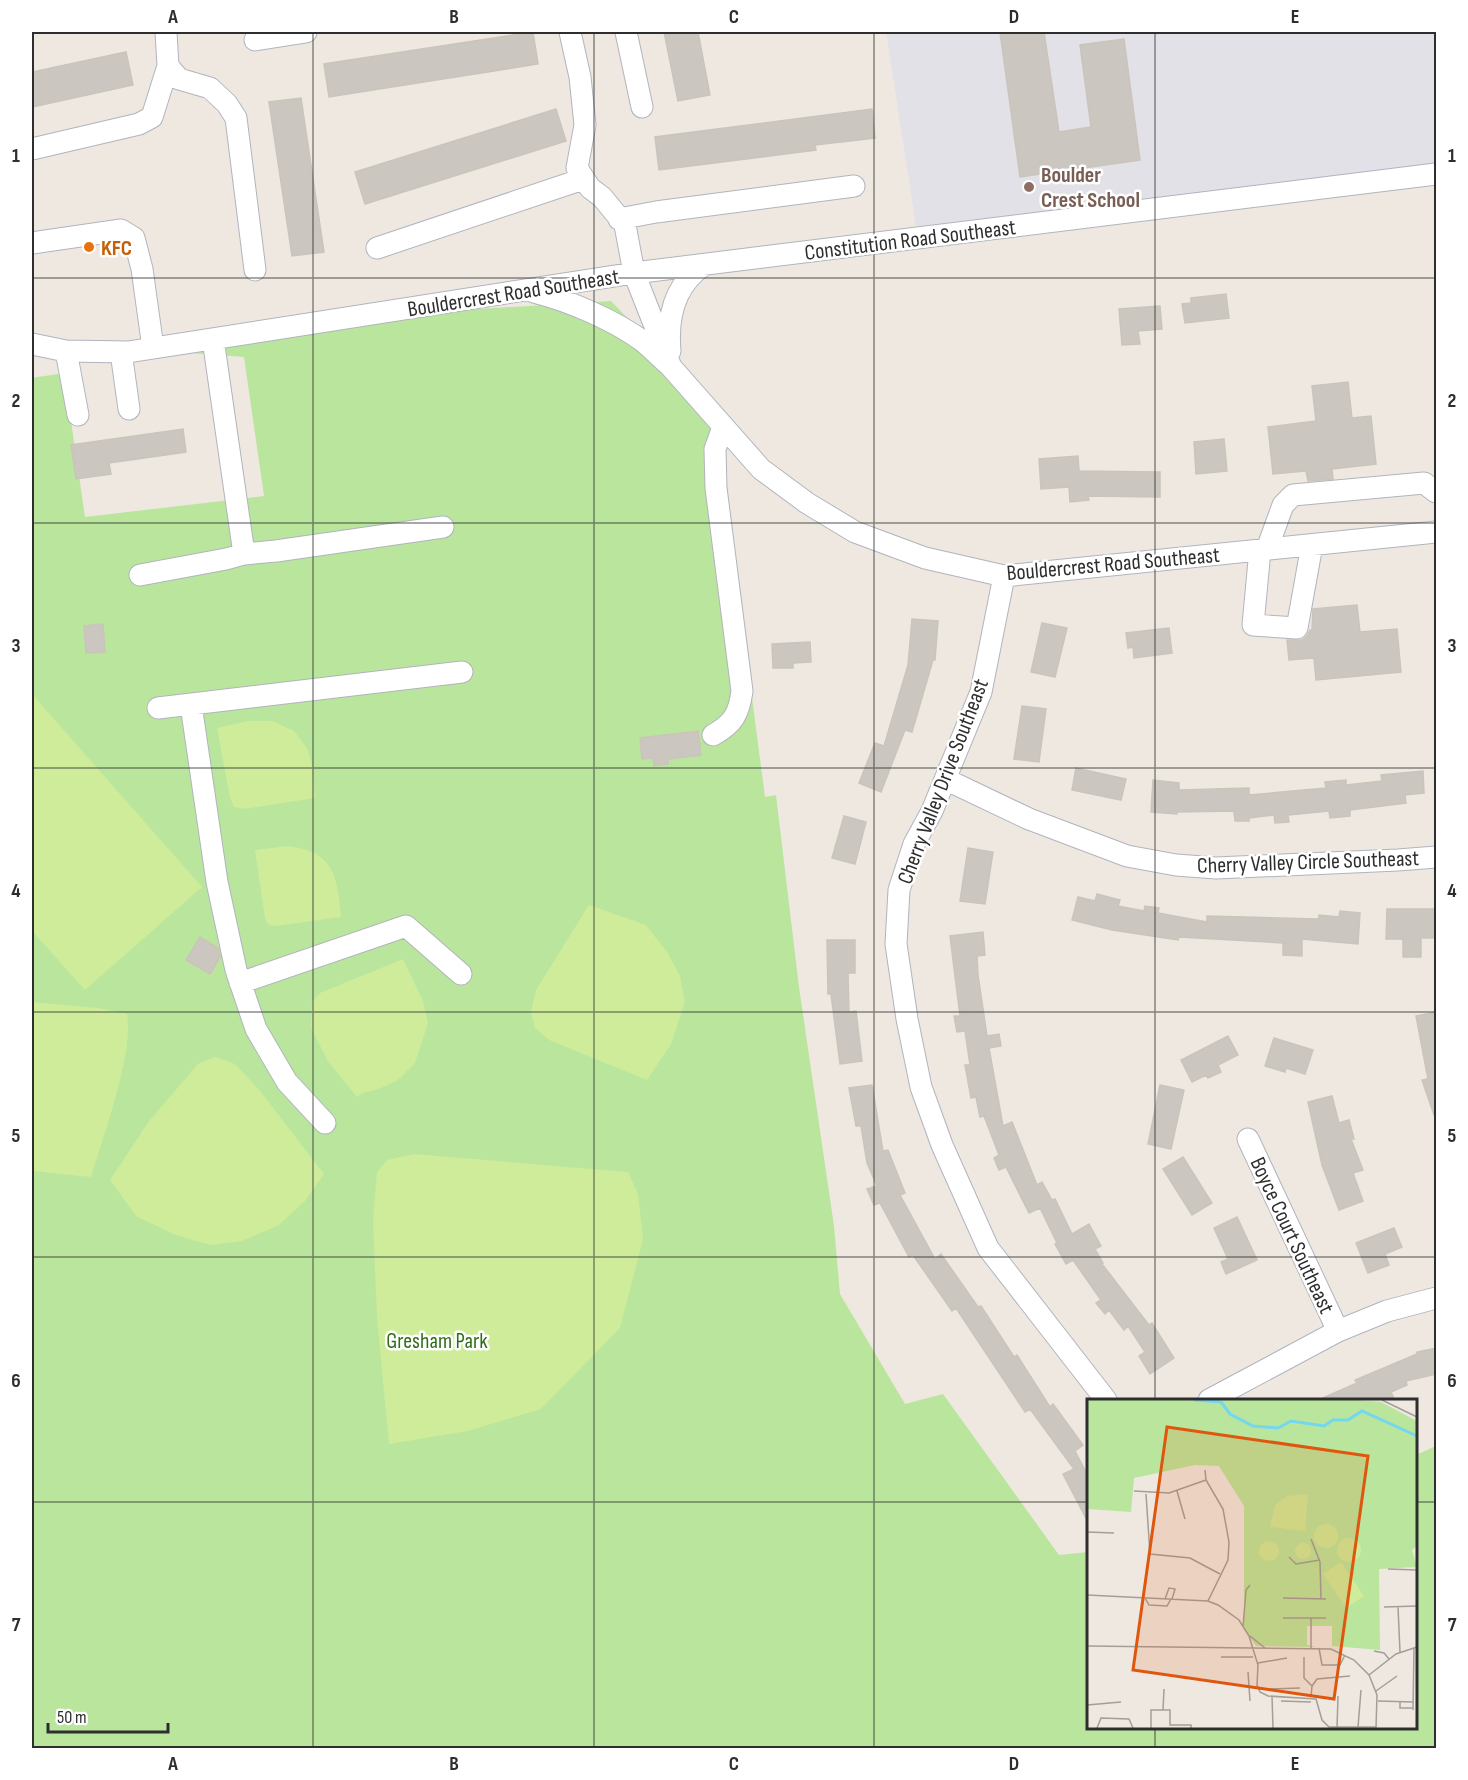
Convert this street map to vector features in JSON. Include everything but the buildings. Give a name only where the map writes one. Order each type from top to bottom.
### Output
[{"type":"street","points":[[32,149],[139,124],[152,117],[168,66],[166,32]]},
{"type":"street","points":[[255,40],[306,32]]},
{"type":"street","points":[[570,32],[580,77],[585,125],[577,168],[590,188],[602,197],[623,225],[634,273]]},
{"type":"street","points":[[626,32],[642,107]]},
{"type":"street","points":[[168,66],[179,79],[210,88],[227,104],[236,118],[255,270]]},
{"type":"street","name":"Constitution Road Southeast","points":[[634,273],[1437,174]]},
{"type":"street","points":[[377,248],[583,178]]},
{"type":"street","points":[[623,225],[656,212],[854,186]]},
{"type":"street","points":[[32,243],[121,230],[134,238],[138,287],[153,348]]},
{"type":"street","points":[[671,367],[668,331],[671,312],[679,291],[692,273],[704,265]]},
{"type":"street","name":"Bouldercrest Road Southeast","points":[[32,344],[66,351],[121,352],[634,273],[671,367],[761,469],[807,503],[855,532],[926,558],[1004,576],[1437,532]]},
{"type":"street","points":[[526,290],[570,303],[621,329],[644,342],[671,367]]},
{"type":"street","points":[[213,339],[244,554]]},
{"type":"street","points":[[66,351],[78,415]]},
{"type":"street","points":[[121,352],[129,409]]},
{"type":"street","points":[[713,735],[726,728],[733,720],[740,706],[742,691],[716,488],[715,449],[723,427]]},
{"type":"street","points":[[1312,545],[1297,628],[1253,625],[1263,550],[1283,505],[1293,495],[1424,483],[1437,492]]},
{"type":"street","points":[[140,574],[244,554],[443,526]]},
{"type":"street","name":"Cherry Valley Drive Southeast","points":[[1004,576],[981,692],[932,812],[914,844],[899,890],[896,944],[907,1019],[921,1088],[942,1145],[988,1248],[1104,1399]]},
{"type":"street","points":[[158,708],[462,672]]},
{"type":"street","points":[[191,705],[217,882],[240,983],[256,1029],[287,1082],[324,1123]]},
{"type":"street","name":"Cherry Valley Circle Southeast","points":[[945,779],[1029,819],[1127,856],[1176,865],[1228,868],[1437,856]]},
{"type":"street","points":[[240,983],[406,926],[461,974]]},
{"type":"street","name":"Boyce Court Southeast","points":[[1248,1139],[1338,1331]]},
{"type":"street","points":[[1213,1399],[1338,1331],[1387,1311],[1437,1298]]},
{"type":"shaded area","points":[[886,32],[1436,32],[1436,173],[918,239]]},
{"type":"green space","name":"Gresham Park","points":[[611,301],[714,408],[765,797],[776,795],[799,987],[834,1226],[840,1294],[905,1404],[943,1394],[1059,1555],[1087,1552],[1087,1729],[1417,1729],[1417,1455],[1436,1446],[1436,1748],[32,1748],[32,378],[64,373],[85,517],[264,496],[244,357],[177,352],[394,314]]},
{"type":"green space","points":[[32,694],[202,887],[85,990],[32,931]]},
{"type":"green space","points":[[248,721],[273,721],[294,731],[307,748],[312,764],[315,798],[244,809],[234,807],[230,798],[217,728]]},
{"type":"green space","points":[[287,846],[314,853],[324,860],[335,877],[341,917],[269,925],[265,919],[255,850]]},
{"type":"green space","points":[[589,905],[646,925],[667,952],[680,976],[685,1002],[671,1044],[647,1080],[549,1040],[535,1028],[531,1012],[536,990]]},
{"type":"green space","points":[[403,959],[423,1001],[428,1023],[415,1063],[398,1080],[357,1097],[329,1063],[311,1028],[312,1002],[320,993]]},
{"type":"green space","points":[[32,1002],[98,1008],[127,1014],[128,1031],[122,1072],[91,1177],[32,1171]]},
{"type":"green space","points":[[215,1057],[235,1064],[261,1092],[324,1174],[305,1201],[279,1225],[242,1241],[210,1245],[173,1234],[136,1216],[110,1180],[149,1121],[198,1064]]},
{"type":"green space","points":[[414,1154],[628,1172],[638,1194],[643,1239],[620,1328],[541,1409],[468,1431],[389,1444],[377,1318],[373,1220],[377,1172],[387,1160]]},
{"type":"place","name":"Boulder Crest School","points":[[1029,187]]},
{"type":"place","name":"KFC","points":[[89,247]]}]
